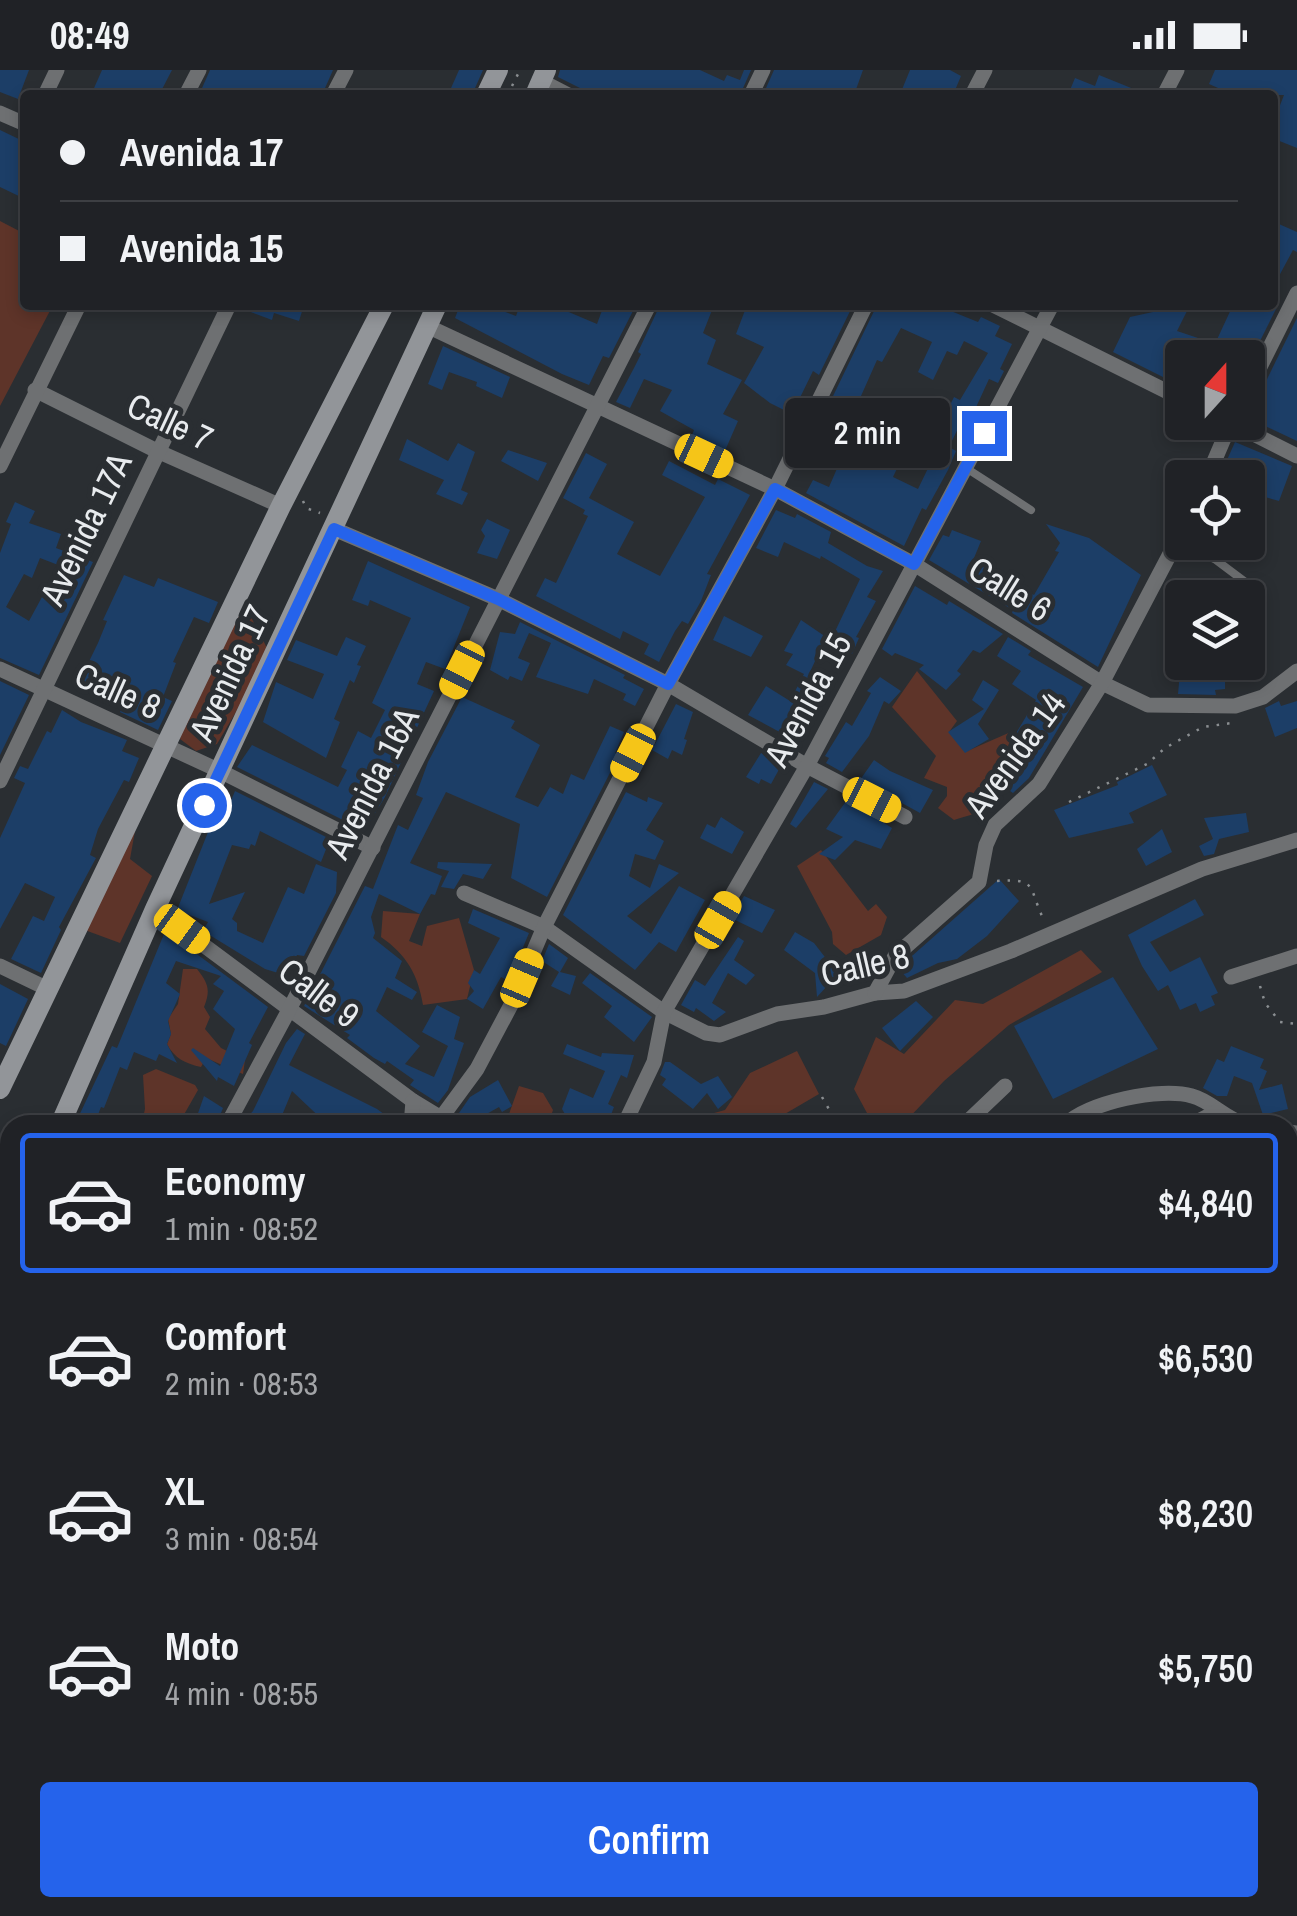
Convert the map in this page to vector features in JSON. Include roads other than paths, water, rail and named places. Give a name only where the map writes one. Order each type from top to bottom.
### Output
[{"type":"main road","name":"Avenida 17","points":[[0,1090],[281,506],[381,310]]},
{"type":"main road","name":"Avenida 17","points":[[64,1115],[155,910],[435,310]]},
{"type":"street","points":[[1265,357],[1297,294]]},
{"type":"street","points":[[0,466],[5,442],[76,310]]},
{"type":"street","name":"Avenida 17A","points":[[0,780],[228,310]]},
{"type":"street","name":"Avenida 16A","points":[[231,1115],[647,310]]},
{"type":"street","points":[[447,1115],[511,1004],[544,926],[668,684],[775,489],[864,310]]},
{"type":"street","points":[[1003,310],[1165,390]]},
{"type":"street","name":"Avenida 15","points":[[629,1115],[654,1062],[664,1012],[808,766],[1049,310]]},
{"type":"street","name":"Calle 6","points":[[427,326],[775,489],[914,564],[1102,682],[1148,705],[1235,706],[1262,696],[1297,671]]},
{"type":"street","name":"Calle 7","points":[[36,390],[157,451],[281,506]]},
{"type":"street","points":[[1265,440],[1297,456]]},
{"type":"street","points":[[334,529],[498,599],[668,684],[808,766],[905,816]]},
{"type":"street","name":"Avenida 14","points":[[875,993],[895,956],[979,882],[986,845],[995,825],[1039,784],[1102,682],[1167,560]]},
{"type":"street","name":"Calle 8","points":[[0,669],[220,770],[372,848]]},
{"type":"street","name":"Calle 8","points":[[464,893],[544,926],[664,1012],[706,1033],[720,1035],[777,1014],[824,1007],[875,993],[904,991],[1011,951],[1202,868],[1297,840]]},
{"type":"street","name":"Calle 9","points":[[155,910],[433,1115]]},
{"type":"street","points":[[1231,978],[1297,956]]},
{"type":"street","points":[[0,966],[48,990]]},
{"type":"street","points":[[975,1115],[1005,1086]]},
{"type":"street","points":[[1077,1115],[1086,1108],[1116,1099],[1192,1096],[1228,1115]]},
{"type":"street","points":[[412,1115],[413,1101]]},
{"type":"street","points":[[1209,1115],[1218,1110]]},
{"type":"lane","points":[[966,468],[1031,510]]},
{"type":"lane","points":[[1216,560],[1243,580]]}]
